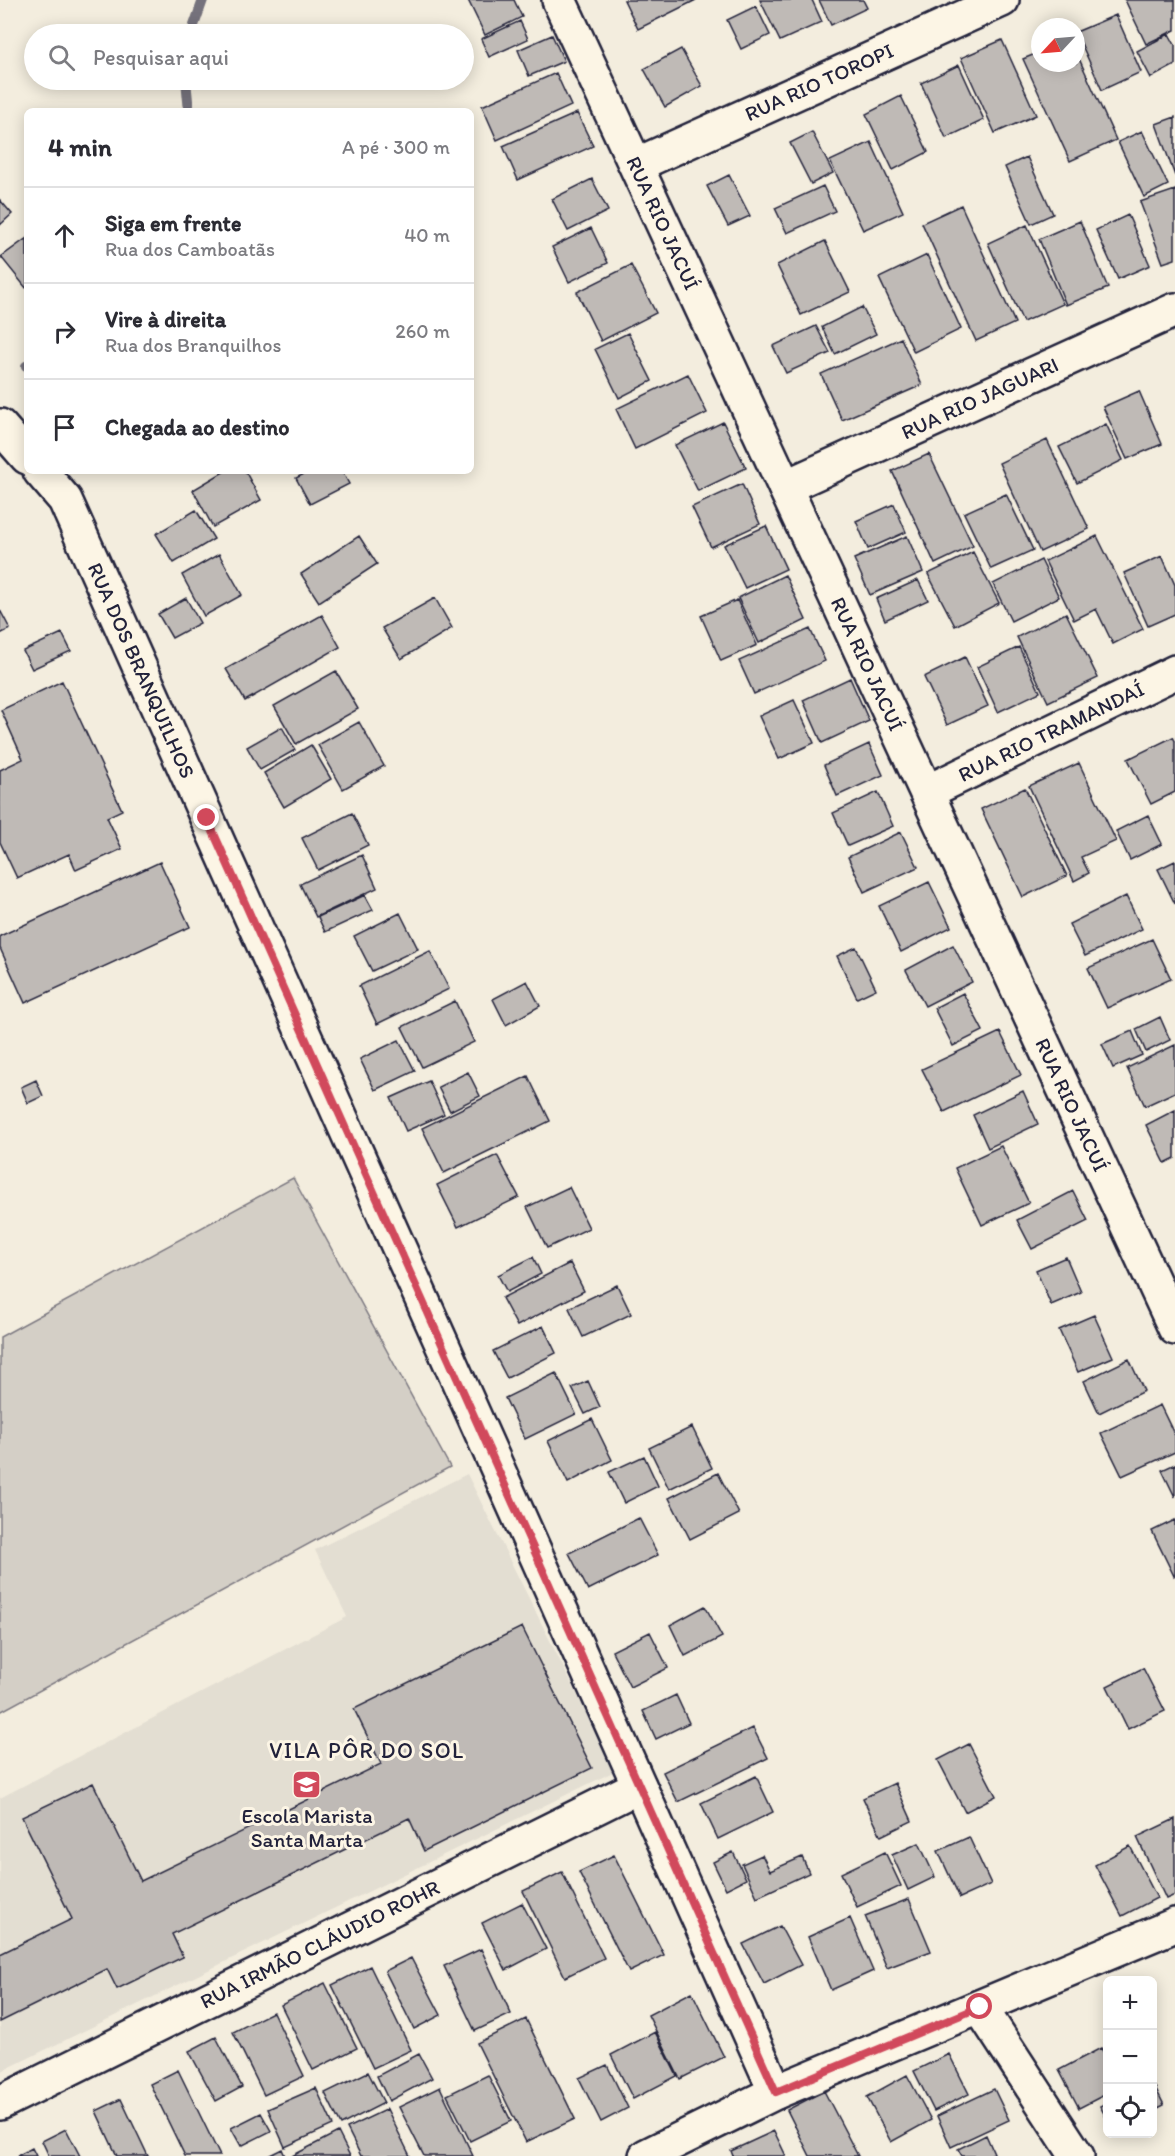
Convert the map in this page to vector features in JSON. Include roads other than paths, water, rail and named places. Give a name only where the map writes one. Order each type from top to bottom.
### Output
[{"type":"street","name":"RUA RIO JACUÍ","points":[[559,0],[1175,1328]]},
{"type":"street","name":"RUA RIO TOROPI","points":[[636,165],[1002,0]]},
{"type":"street","name":"RUA RIO JAGUARI","points":[[785,487],[1175,310]]},
{"type":"street","points":[[0,426],[24,454]]},
{"type":"street","name":"RUA DOS BRANQUILHOS","points":[[43,474],[65,500],[776,2092]]},
{"type":"street","name":"RUA RIO TRAMANDAÍ","points":[[927,792],[1175,672]]},
{"type":"street","name":"RUA IRMÃO CLÁUDIO ROHR","points":[[0,2103],[639,1786]]},
{"type":"street","points":[[646,2156],[776,2092],[1175,1925]]},
{"type":"street","points":[[980,2007],[1077,2156]]},
{"type":"waterway","points":[[195,24],[203,0]]},
{"type":"waterway","points":[[187,90],[189,108]]},
{"type":"place","name":"Escola Marista Santa Marta","points":[[307,1785]]},
{"type":"district","name":"VILA PÔR DO SOL","points":[[367,1750]]}]
